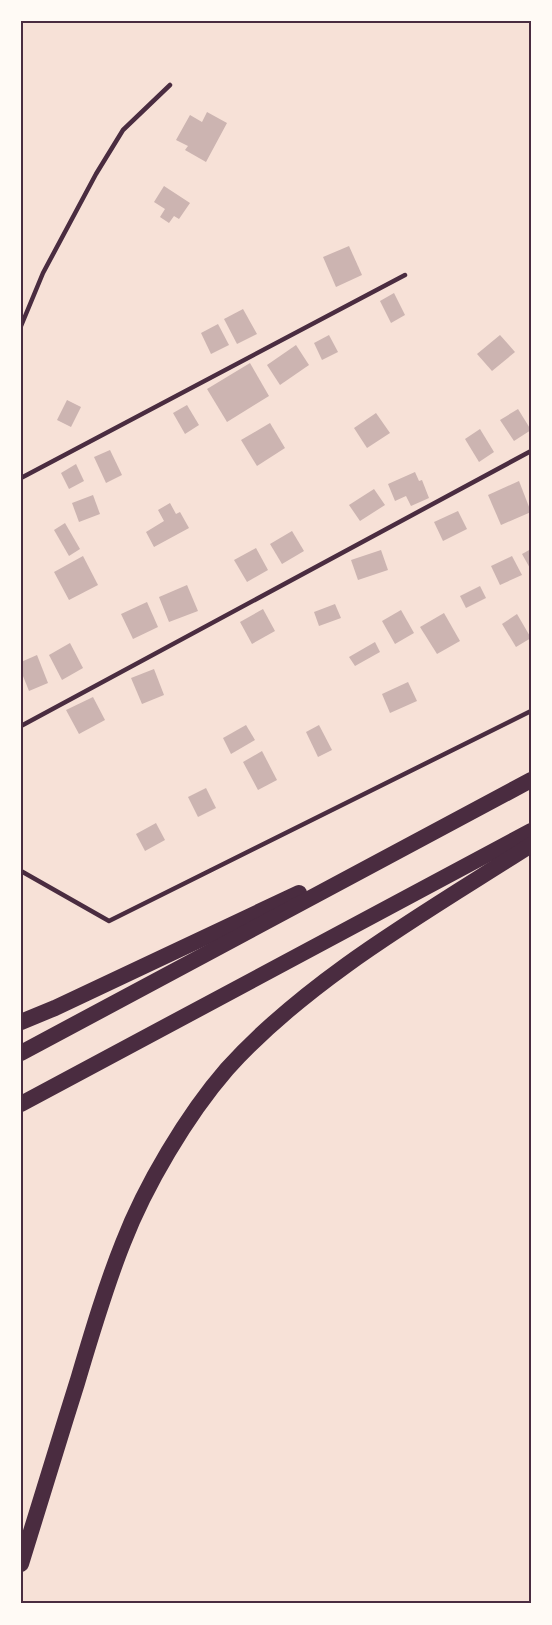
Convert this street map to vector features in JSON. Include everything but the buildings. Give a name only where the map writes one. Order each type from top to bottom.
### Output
[{"type":"highway","points":[[21,1053],[531,780]]},
{"type":"highway","points":[[21,1022],[463,816]]},
{"type":"highway","points":[[21,1104],[531,831]]},
{"type":"highway","points":[[21,1564],[105,1292],[124,1240],[154,1178],[185,1124],[227,1070],[263,1034],[323,983],[413,921],[531,845]]},
{"type":"lane","points":[[21,326],[43,273],[96,174],[123,130],[170,85]]},
{"type":"lane","points":[[21,478],[405,275]]},
{"type":"lane","points":[[21,726],[531,451]]},
{"type":"lane","points":[[21,870],[109,921],[531,711]]},
{"type":"lane","points":[[481,806],[531,772]]}]
